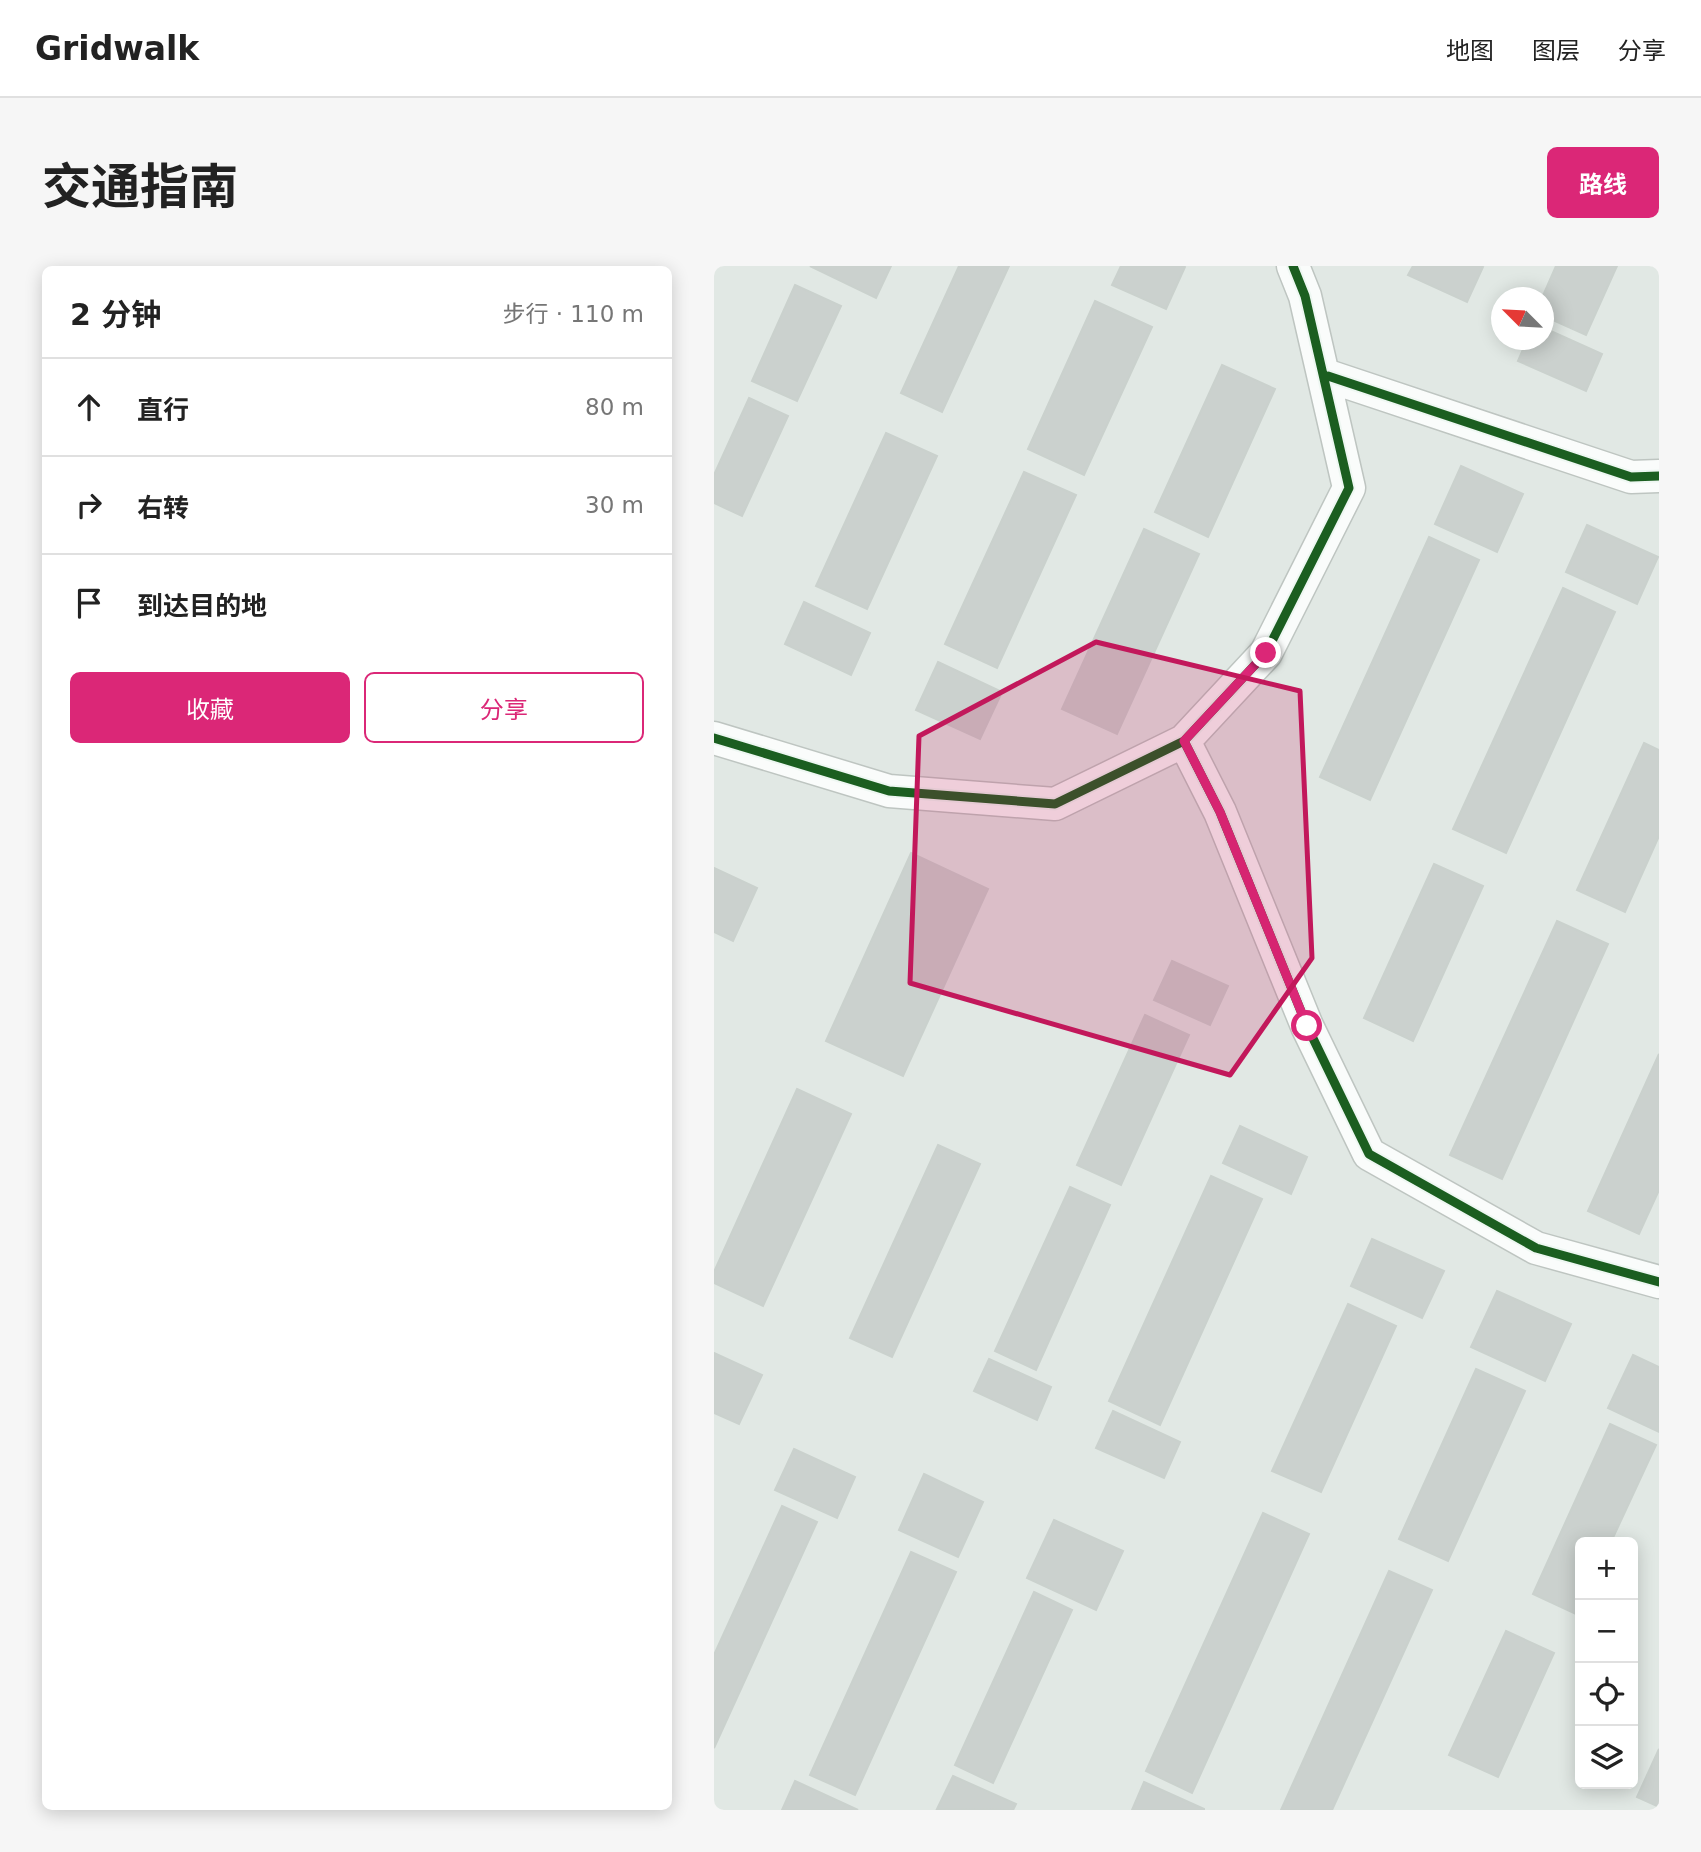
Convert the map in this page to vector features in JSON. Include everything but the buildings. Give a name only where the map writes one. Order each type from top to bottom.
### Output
[{"type":"street","points":[[714,738],[889,791],[1055,804],[1184,741],[1266,653],[1349,488],[1305,296],[1293,266]]},
{"type":"street","points":[[1328,376],[1632,477],[1659,476]]},
{"type":"street","points":[[1184,741],[1220,812],[1307,1026],[1369,1154],[1536,1248],[1659,1282]]},
{"type":"highlighted area","points":[[1096,642],[1300,691],[1312,958],[1230,1075],[910,983],[919,736]]},
{"type":"cycle path","points":[[714,738],[889,791],[1055,804],[1184,741],[1266,653],[1349,488],[1305,296],[1293,266]]},
{"type":"cycle path","points":[[1328,376],[1631,477],[1659,476]]},
{"type":"cycle path","points":[[1184,741],[1220,812],[1307,1026],[1369,1154],[1536,1248],[1659,1282]]},
{"type":"route","points":[[1266,653],[1184,741],[1220,812],[1307,1026]]}]
